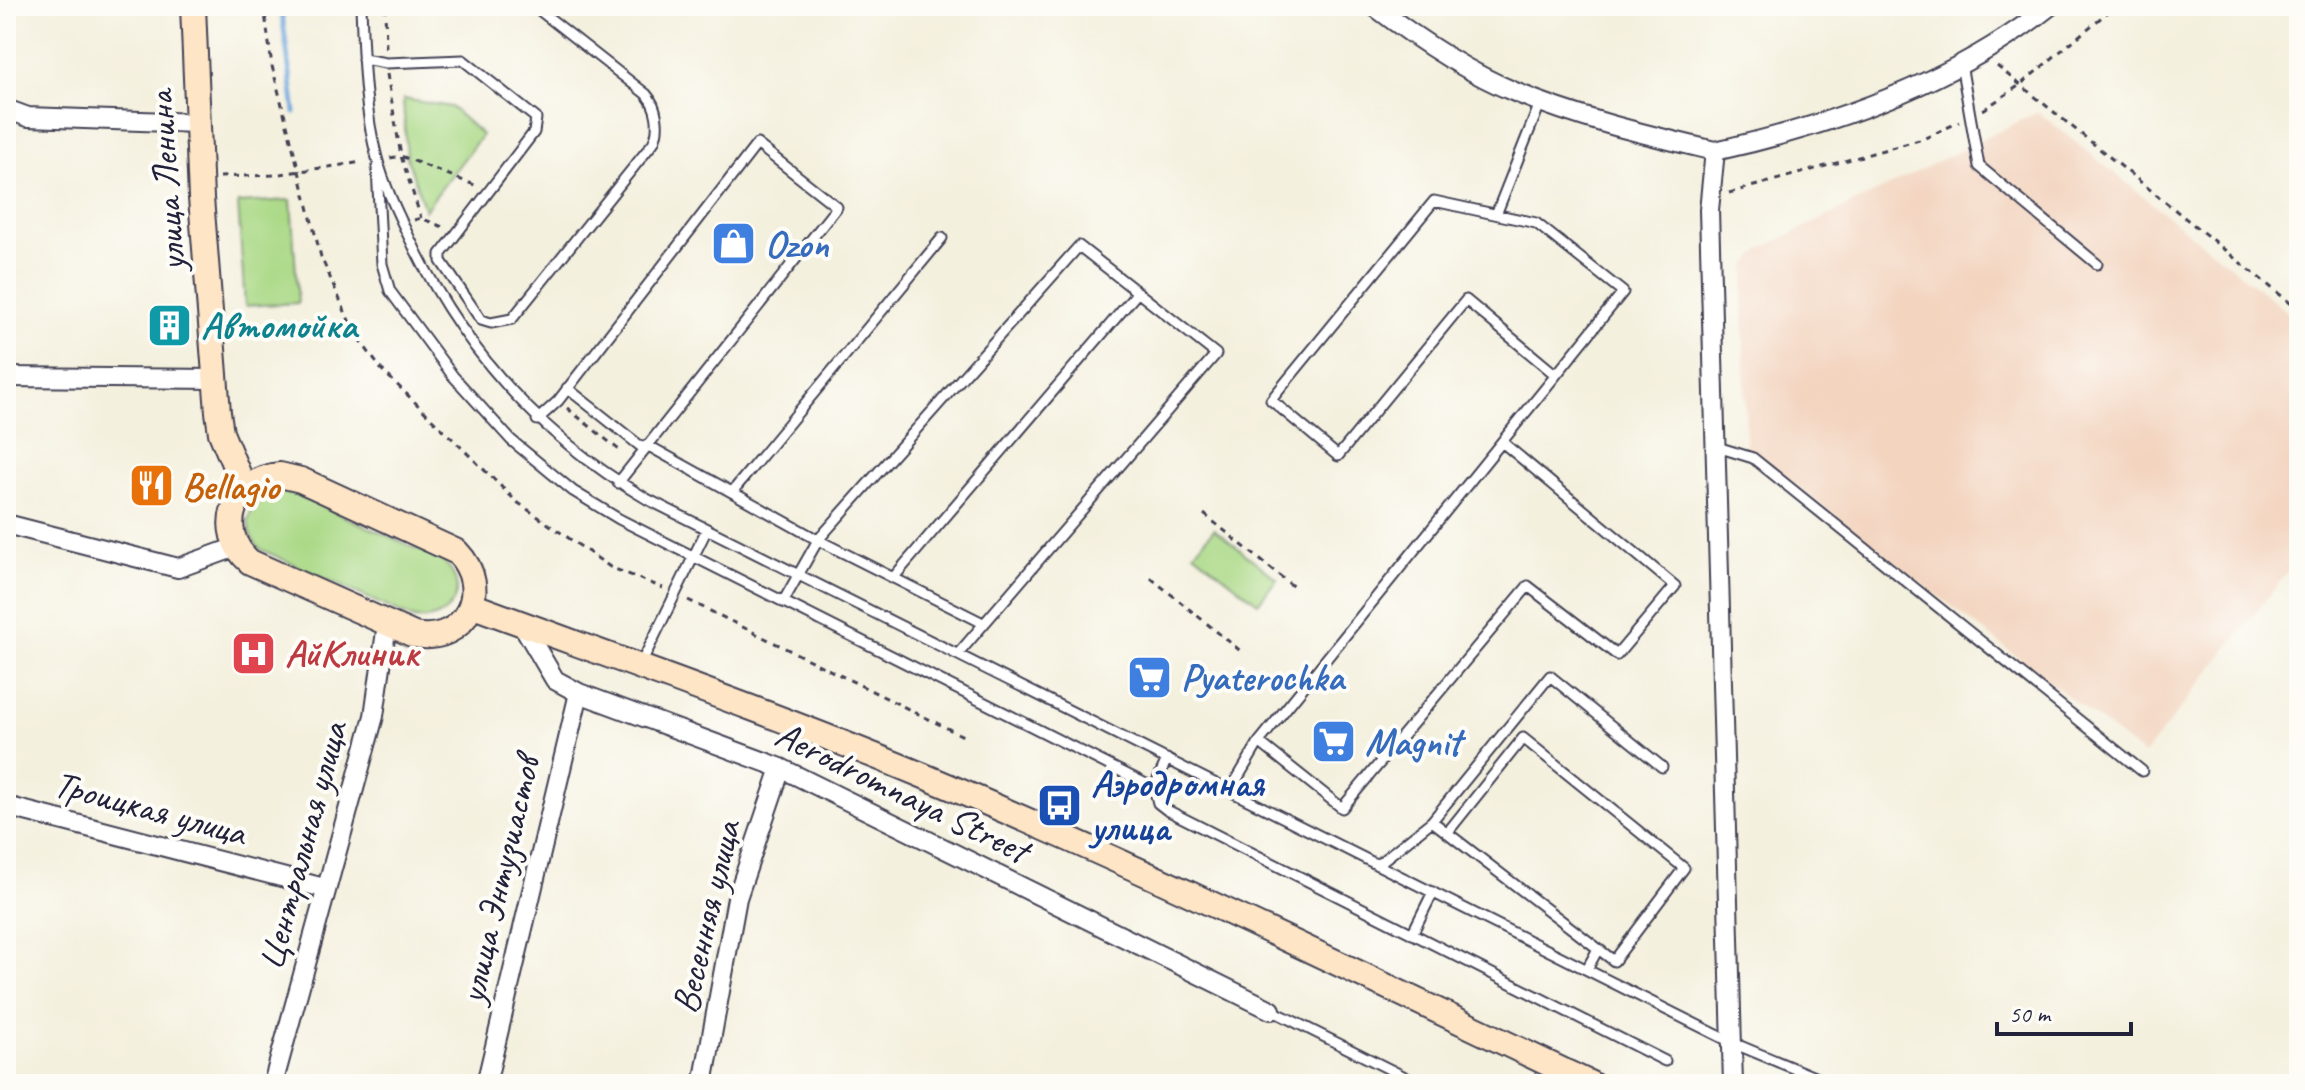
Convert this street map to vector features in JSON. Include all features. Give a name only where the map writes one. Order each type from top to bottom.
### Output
[{"type":"street","name":"улица Ленина","points":[[193,6],[200,177],[221,433],[245,490]]},
{"type":"street","points":[[1374,6],[1410,34],[1513,92],[1640,134],[1715,151],[1848,112],[1912,89],[2011,37],[2050,6]]},
{"type":"street","points":[[6,109],[28,117],[197,123]]},
{"type":"street","points":[[1715,151],[1710,198],[1714,446],[1733,1084]]},
{"type":"street","points":[[6,377],[216,379]]},
{"type":"street","points":[[290,476],[438,541],[457,552],[469,565],[475,581],[471,605],[461,621],[438,634],[414,635],[261,568],[236,547],[231,532],[231,514],[245,490],[265,477],[290,476]]},
{"type":"street","points":[[6,524],[178,568],[236,547]]},
{"type":"street","points":[[471,605],[791,722],[1040,826],[1591,1084]]},
{"type":"street","name":"Центральная улица","points":[[273,1084],[324,888],[374,716],[387,624]]},
{"type":"street","name":"Aerodromnaya Street","points":[[522,624],[555,680],[579,693],[781,768],[1271,1010]]},
{"type":"street","name":"улица Энтузиастов","points":[[486,1084],[579,693]]},
{"type":"street","name":"Весенняя улица","points":[[703,1084],[737,898],[781,768]]},
{"type":"street","name":"Троицкая улица","points":[[6,806],[324,888]]},
{"type":"lane","points":[[361,6],[363,59],[377,161],[378,215],[387,284],[453,376],[511,440],[564,484],[619,519],[1154,788]]},
{"type":"lane","points":[[363,59],[386,63],[463,60],[536,118],[534,132],[442,249],[441,261],[486,323],[512,319],[656,136],[655,111],[646,94],[534,6]]},
{"type":"lane","points":[[1961,64],[1979,166],[2097,264]]},
{"type":"lane","points":[[1497,212],[1541,101]]},
{"type":"lane","points":[[537,420],[558,401],[757,144],[837,207],[618,483]]},
{"type":"lane","points":[[377,161],[431,283],[460,330],[507,390],[537,420],[618,483],[1733,1043],[1831,1084]]},
{"type":"lane","points":[[1230,791],[1259,742],[1502,442],[1623,292],[1536,223],[1497,212],[1434,201],[1271,400],[1338,456],[1466,300],[1556,375]]},
{"type":"lane","points":[[732,492],[942,238]]},
{"type":"lane","points":[[783,602],[818,540],[1079,246],[1216,354],[958,654]]},
{"type":"lane","points":[[893,578],[1138,292]]},
{"type":"lane","points":[[567,388],[645,447],[818,540],[983,623]]},
{"type":"lane","points":[[1259,742],[1342,808],[1528,586],[1617,655],[1675,586],[1502,442]]},
{"type":"lane","points":[[1714,446],[1753,458],[2142,771]]},
{"type":"lane","points":[[640,667],[707,529]]},
{"type":"lane","points":[[1377,865],[1432,821],[1550,676],[1662,767]]},
{"type":"lane","points":[[1432,821],[1447,833],[1614,961],[1684,868],[1523,738],[1447,833]]},
{"type":"lane","points":[[1167,759],[1154,788],[1158,803],[1167,810],[1665,1061]]},
{"type":"lane","points":[[1412,934],[1433,892]]},
{"type":"lane","points":[[1587,969],[1598,949]]},
{"type":"lane","points":[[1271,1010],[1419,1084]]},
{"type":"path","points":[[264,6],[272,66],[321,257],[354,332],[381,369],[480,470],[542,521],[610,567],[676,593],[965,737]]},
{"type":"path","points":[[385,6],[386,63],[401,156],[421,218]]},
{"type":"path","points":[[1710,198],[1923,139],[1971,117],[2020,85],[2115,6]]},
{"type":"path","points":[[1982,54],[2299,310]]},
{"type":"path","points":[[401,156],[488,190]]},
{"type":"path","points":[[200,177],[273,175],[377,161]]},
{"type":"path","points":[[403,224],[421,218],[455,232]]},
{"type":"path","points":[[558,401],[634,462]]},
{"type":"path","points":[[1204,514],[1296,589]]},
{"type":"path","points":[[1151,578],[1243,653]]},
{"type":"shaded area","points":[[2038,112],[2299,321],[2299,557],[2144,755],[1746,447],[1743,300],[1746,266],[1761,249]]},
{"type":"green space","points":[[403,99],[451,107],[482,135],[425,210],[407,158]]},
{"type":"green space","points":[[291,200],[298,303],[245,306],[238,203]]},
{"type":"green space","points":[[279,492],[294,494],[442,560],[456,581],[454,601],[439,615],[414,619],[260,549],[250,532],[250,514],[260,500]]},
{"type":"green space","points":[[1214,529],[1277,579],[1258,603],[1194,553]]},
{"type":"waterway","points":[[281,6],[295,112]]},
{"type":"place","name":"Ozon","points":[[734,244]]},
{"type":"place","name":"Автомойка","points":[[170,325]]},
{"type":"place","name":"Bellagio","points":[[151,486]]},
{"type":"place","name":"АйКлиник","points":[[254,653]]},
{"type":"place","name":"Pyaterochka","points":[[1150,677]]},
{"type":"place","name":"Magnit","points":[[1334,742]]},
{"type":"place","name":"Аэродромная улица","points":[[1060,805]]}]
